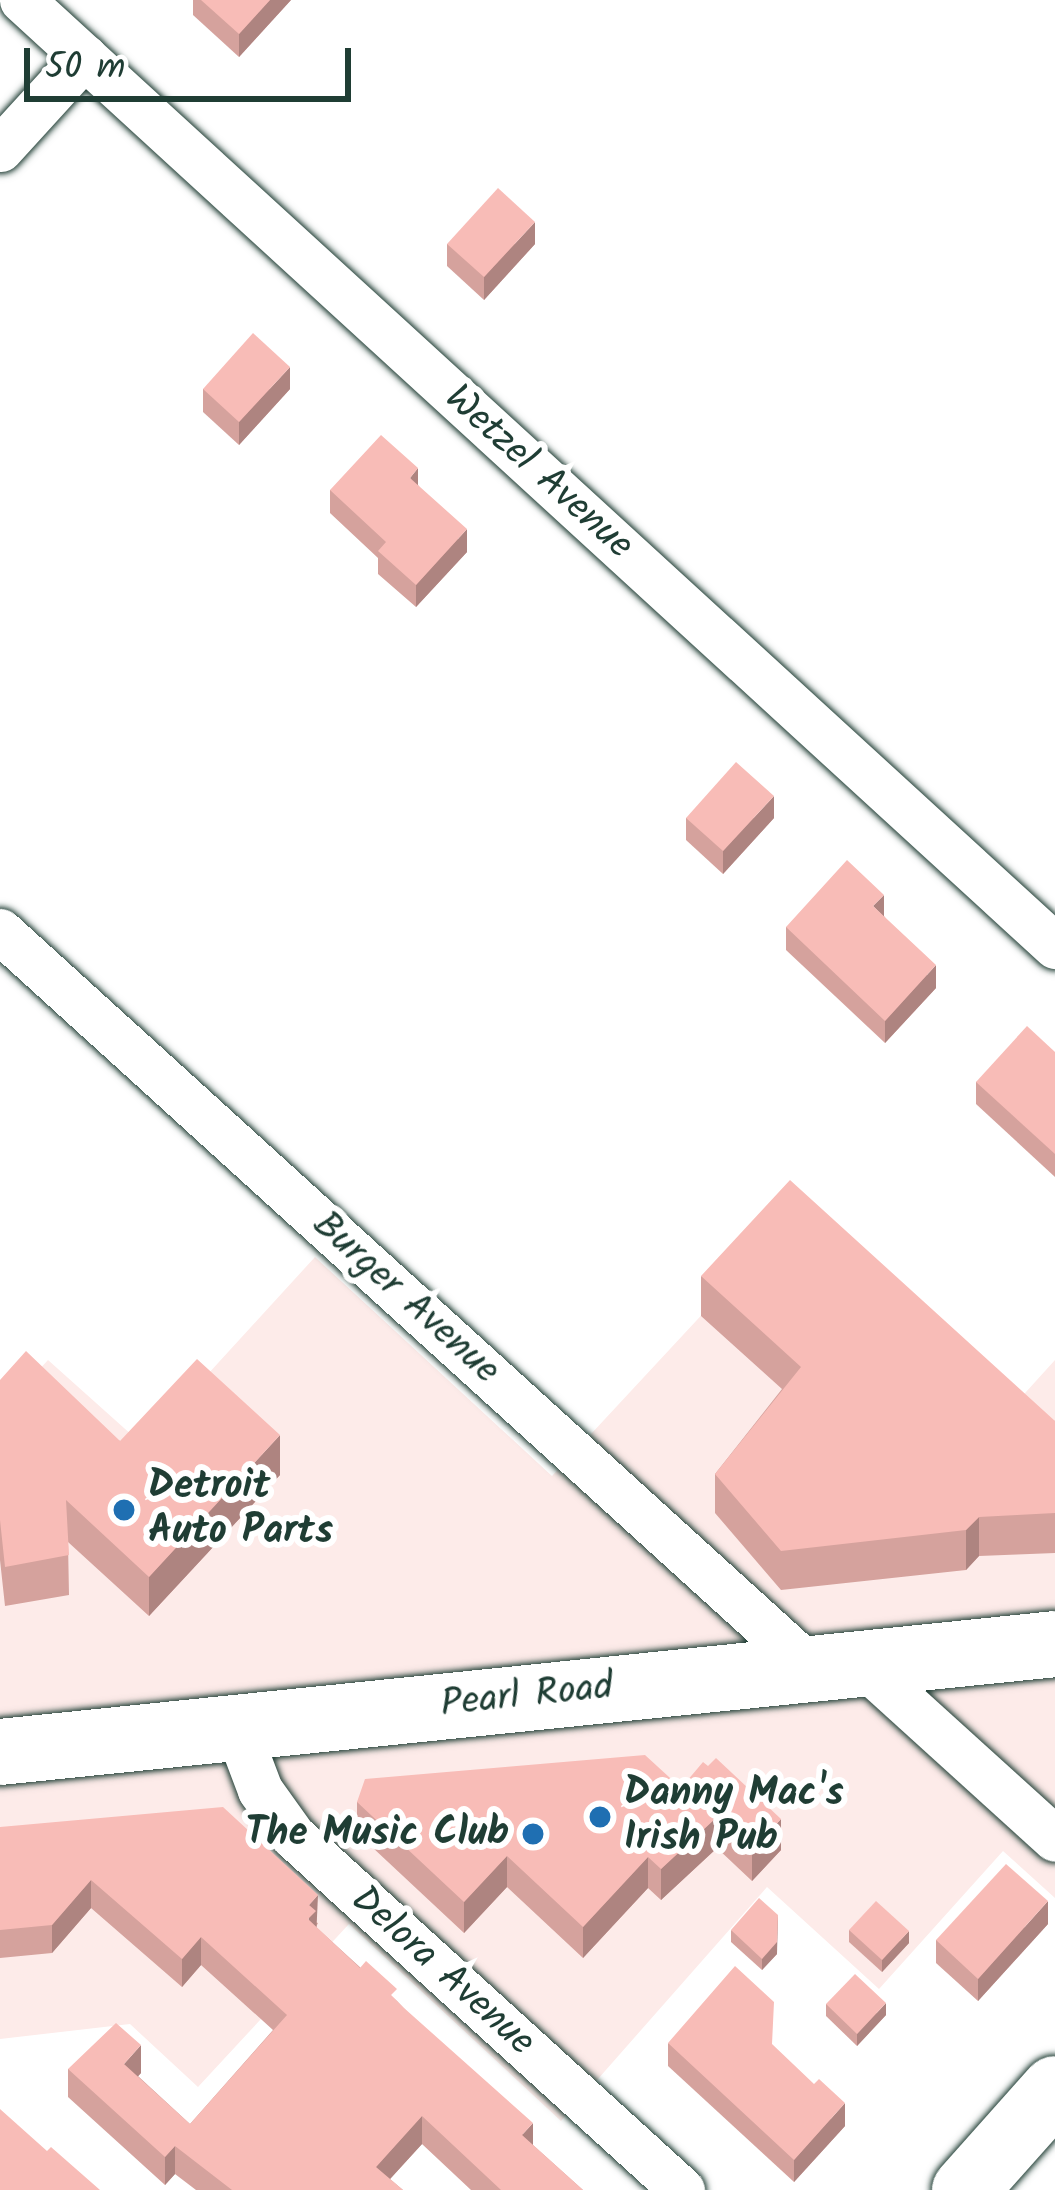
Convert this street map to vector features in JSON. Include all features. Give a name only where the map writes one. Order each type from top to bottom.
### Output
[{"type":"main road","name":"Pearl Road","points":[[0,1752],[1055,1644]]},
{"type":"main road","points":[[965,2190],[1055,2089]]},
{"type":"street","name":"Wetzel Avenue","points":[[22,0],[1055,946]]},
{"type":"street","points":[[0,149],[84,57]]},
{"type":"street","name":"Burger Avenue","points":[[0,931],[835,1664],[1055,1838]]},
{"type":"street","name":"Delora Avenue","points":[[237,1729],[260,1790],[293,1836],[682,2190]]},
{"type":"shaded area","points":[[801,1208],[1016,1403],[1055,1360],[1055,1898],[1003,1851],[879,1989],[767,1887],[561,2121],[349,1924],[198,2087],[130,2024],[0,2039],[0,1412],[48,1360],[143,1445],[315,1257],[552,1476]]},
{"type":"building","points":[[201,0],[270,0],[239,34]]},
{"type":"building","points":[[498,188],[535,222],[484,277],[447,244]]},
{"type":"building","points":[[253,333],[290,367],[239,422],[203,389]]},
{"type":"building","points":[[381,435],[418,468],[410,478],[467,529],[416,585],[378,551],[386,542],[330,490]]},
{"type":"building","points":[[736,762],[774,796],[723,851],[686,818]]},
{"type":"building","points":[[847,860],[884,895],[873,906],[936,965],[885,1021],[786,927]]},
{"type":"building","points":[[1027,1026],[1055,1052],[1055,1154],[976,1082]]},
{"type":"building","points":[[790,1180],[1055,1421],[1055,1513],[979,1517],[966,1530],[781,1551],[715,1474],[801,1367],[701,1276]]},
{"type":"building","name":"Detroit Auto Parts","points":[[26,1351],[120,1441],[197,1359],[280,1435],[149,1577],[66,1500],[69,1555],[5,1567],[0,1520],[0,1380]]},
{"type":"building","points":[[645,1755],[681,1788],[703,1762],[708,1766],[716,1758],[781,1819],[752,1850],[717,1817],[661,1869],[648,1857],[583,1927],[507,1856],[464,1902],[357,1802],[365,1779]]},
{"type":"building","points":[[223,1807],[318,1895],[309,1905],[316,1911],[308,1919],[360,1968],[366,1961],[397,1989],[391,1995],[404,2008],[533,2123],[522,2135],[583,2190],[501,2190],[422,2116],[376,2167],[403,2190],[232,2190],[175,2146],[165,2157],[68,2069],[116,2023],[141,2045],[124,2064],[190,2124],[287,2015],[201,1937],[182,1959],[91,1880],[52,1925],[0,1930],[0,1827]]},
{"type":"building","points":[[1006,1864],[1048,1901],[978,1979],[936,1940]]},
{"type":"building","points":[[759,1898],[778,1915],[777,1942],[762,1959],[731,1930]]},
{"type":"building","points":[[876,1901],[909,1931],[882,1960],[849,1930]]},
{"type":"building","points":[[735,1966],[774,2002],[772,2044],[814,2084],[819,2079],[845,2103],[794,2160],[668,2043]]},
{"type":"building","points":[[855,1974],[886,2003],[857,2034],[826,2004]]},
{"type":"building","points":[[0,2109],[47,2151],[51,2147],[100,2190],[0,2190]]},
{"type":"place","name":"Detroit Auto Parts","points":[[124,1510]]},
{"type":"place","name":"Danny Mac's Irish Pub","points":[[600,1817]]},
{"type":"place","name":"The Music Club","points":[[533,1834]]}]
